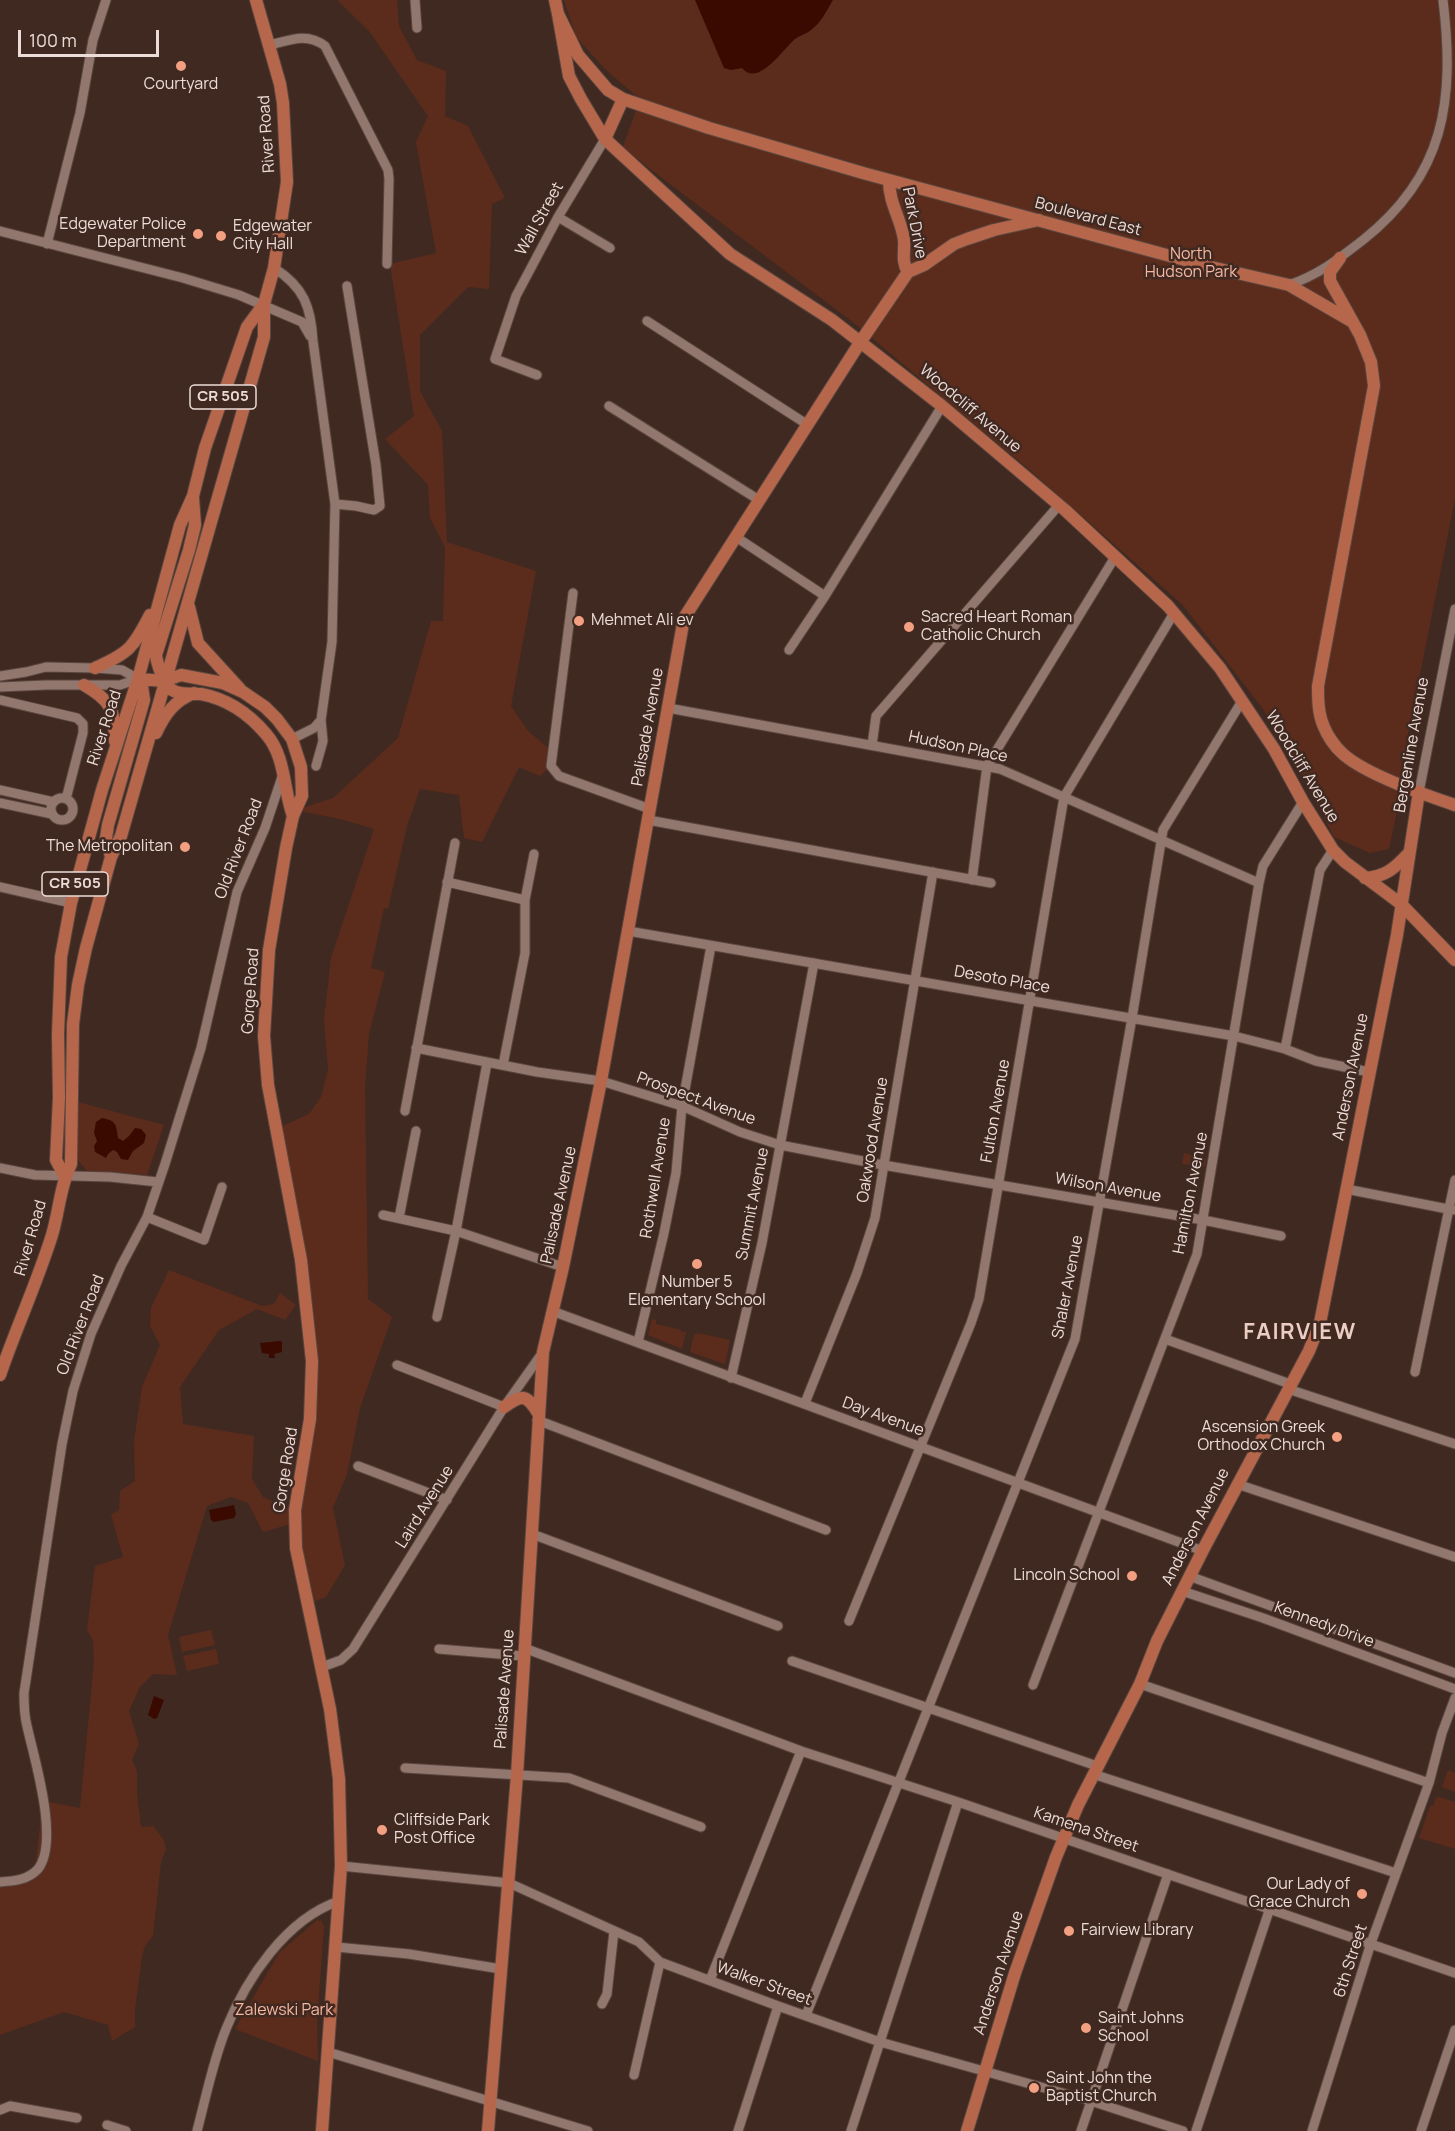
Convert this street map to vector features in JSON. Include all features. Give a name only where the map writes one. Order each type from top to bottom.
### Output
[{"type":"main road","name":"River Road","points":[[0,1371],[33,1291],[49,1243],[65,1177],[71,1164],[73,1024],[86,948],[111,857],[121,836],[264,337],[264,304],[274,268],[287,182],[283,103],[270,45],[256,0]]},
{"type":"main road","name":"Boulevard East","points":[[555,0],[558,14],[578,55],[608,90],[623,99],[710,128],[890,180],[1220,269],[1289,285],[1351,321]]},
{"type":"main road","name":"Woodcliff Avenue","points":[[558,14],[569,76],[604,139],[730,254],[832,320],[942,406],[1059,505],[1174,613],[1220,668],[1274,749],[1333,850],[1365,878],[1401,904],[1455,960]]},
{"type":"main road","name":"Wall Street","points":[[604,139],[623,99]]},
{"type":"main road","name":"Park Drive","points":[[890,180],[889,196],[902,230],[904,266],[908,272]]},
{"type":"main road","name":"Park Drive","points":[[861,341],[908,272],[924,265],[954,244],[994,230],[1039,220]]},
{"type":"main road","points":[[1340,258],[1330,272],[1329,279],[1360,335],[1371,362],[1374,386],[1330,614],[1318,686],[1319,707],[1324,728],[1341,753],[1356,764],[1419,792],[1455,804]]},
{"type":"main road","name":"River Road","points":[[65,1177],[56,1160],[61,957],[77,876],[138,679],[180,525],[193,496],[205,448],[247,327],[264,304]]},
{"type":"main road","name":"Palisade Avenue","points":[[488,2131],[517,1775],[543,1352],[601,1081],[684,618],[861,341]]},
{"type":"main road","points":[[165,681],[156,655],[195,525],[193,496]]},
{"type":"main road","points":[[95,668],[130,649],[139,637],[160,595]]},
{"type":"main road","points":[[188,603],[198,643],[243,692]]},
{"type":"main road","name":"Gorge Road","points":[[138,679],[165,681],[180,675],[223,683],[243,692],[265,707],[277,720],[292,740],[301,767],[302,796],[293,816],[286,848],[269,950],[264,1038],[268,1086],[301,1260],[312,1361],[310,1419],[294,1528],[299,1568],[330,1709],[339,1779],[339,1900],[322,2131]]},
{"type":"main road","points":[[111,857],[106,838],[108,825],[144,700],[142,686],[138,679]]},
{"type":"main road","name":"Gorge Road","points":[[165,681],[173,691],[219,699],[236,706],[251,717],[275,746],[284,772],[286,797],[293,816]]},
{"type":"main road","points":[[84,685],[100,694],[109,703],[114,715],[115,752]]},
{"type":"main road","points":[[143,758],[164,716],[174,704],[194,693]]},
{"type":"main road","name":"Bergenline Avenue","points":[[1403,888],[1419,792]]},
{"type":"main road","points":[[1365,878],[1377,878],[1387,874],[1409,853]]},
{"type":"main road","name":"Anderson Avenue","points":[[967,2131],[1015,1973],[1064,1838],[1095,1770],[1140,1684],[1157,1641],[1237,1484],[1309,1351],[1320,1323],[1397,935],[1403,888]]},
{"type":"main road","points":[[504,1407],[516,1398],[522,1397],[530,1401],[538,1417]]},
{"type":"street","points":[[47,244],[80,113],[93,40],[106,0]]},
{"type":"street","points":[[415,0],[417,28]]},
{"type":"street","points":[[1289,285],[1311,277],[1340,258],[1383,224],[1402,204],[1438,147],[1447,110],[1451,72],[1450,35],[1443,0]]},
{"type":"street","points":[[270,45],[297,38],[315,38],[325,46],[388,170],[387,264]]},
{"type":"street","name":"Wall Street","points":[[537,375],[495,359],[516,296],[558,217],[604,139]]},
{"type":"street","points":[[558,217],[610,248]]},
{"type":"street","points":[[0,231],[183,278],[264,304],[302,322],[313,341]]},
{"type":"street","points":[[274,268],[288,277],[301,292],[311,317],[336,504],[332,642],[321,720],[323,741],[316,766]]},
{"type":"street","points":[[336,504],[374,510],[380,506],[376,465],[346,286]]},
{"type":"street","points":[[647,321],[808,425]]},
{"type":"street","points":[[609,406],[759,500]]},
{"type":"street","points":[[789,650],[825,596],[942,406]]},
{"type":"street","points":[[872,745],[876,716],[1059,505]]},
{"type":"street","points":[[736,537],[825,596]]},
{"type":"street","points":[[972,880],[987,766],[1115,557]]},
{"type":"street","points":[[573,593],[550,760],[554,772],[649,814],[991,883]]},
{"type":"street","name":"Bergenline Avenue","points":[[1419,792],[1455,609]]},
{"type":"street","name":"Fulton Avenue","points":[[849,1620],[979,1299],[1064,797],[1174,613]]},
{"type":"street","points":[[0,676],[46,667],[95,668],[122,670],[138,679]]},
{"type":"street","points":[[0,687],[120,685],[138,679]]},
{"type":"street","points":[[0,700],[77,718],[83,724],[66,799]]},
{"type":"street","name":"Shaler Avenue","points":[[806,2015],[1076,1339],[1132,1018],[1160,841],[1163,830],[1178,803],[1242,701]]},
{"type":"street","name":"Hudson Place","points":[[668,708],[1000,769],[1259,883]]},
{"type":"street","points":[[292,740],[314,728],[321,720]]},
{"type":"street","name":"Old River Road","points":[[0,1882],[23,1879],[31,1875],[44,1860],[48,1842],[45,1813],[26,1725],[24,1694],[62,1444],[73,1391],[91,1334],[121,1266],[147,1217],[201,1048],[237,892],[265,828],[284,772]]},
{"type":"street","points":[[0,790],[54,802]]},
{"type":"street","points":[[0,803],[52,814],[62,821],[70,817],[74,809],[73,805],[66,799],[58,799],[54,802],[52,814]]},
{"type":"street","name":"Hamilton Avenue","points":[[1033,1685],[1197,1254],[1259,883],[1263,866],[1303,802]]},
{"type":"street","points":[[405,1111],[455,843]]},
{"type":"street","points":[[1285,1049],[1320,870],[1333,850]]},
{"type":"street","points":[[503,1065],[525,953],[525,900],[534,854]]},
{"type":"street","name":"Oakwood Avenue","points":[[804,1403],[868,1243],[875,1218],[933,872]]},
{"type":"street","points":[[447,882],[525,900]]},
{"type":"street","points":[[0,887],[71,903]]},
{"type":"street","name":"Desoto Place","points":[[628,931],[1234,1036],[1285,1049],[1316,1061],[1369,1072]]},
{"type":"street","name":"Rothwell Avenue","points":[[638,1342],[676,1173],[682,1106],[711,946]]},
{"type":"street","name":"Summit Avenue","points":[[731,1378],[762,1243],[814,963]]},
{"type":"street","name":"Prospect Avenue","points":[[417,1048],[537,1072],[601,1081],[682,1106],[740,1132],[780,1145],[930,1173]]},
{"type":"street","points":[[437,1317],[488,1063]]},
{"type":"street","points":[[399,1218],[416,1131]]},
{"type":"street","points":[[0,1168],[35,1175],[110,1177],[158,1182]]},
{"type":"street","name":"Wilson Avenue","points":[[930,1173],[1100,1201],[1281,1236]]},
{"type":"street","points":[[1415,1372],[1452,1209],[1455,1180]]},
{"type":"street","points":[[147,1217],[204,1240],[222,1187]]},
{"type":"street","points":[[1346,1189],[1452,1209]]},
{"type":"street","points":[[383,1215],[456,1231],[563,1267]]},
{"type":"street","name":"Day Avenue","points":[[552,1311],[1203,1551]]},
{"type":"street","points":[[1165,1339],[1289,1386],[1455,1444]]},
{"type":"street","name":"Laird Avenue","points":[[322,1666],[341,1660],[353,1650],[504,1407],[543,1352]]},
{"type":"street","points":[[397,1365],[504,1407]]},
{"type":"street","points":[[538,1417],[826,1530]]},
{"type":"street","points":[[358,1466],[447,1500]]},
{"type":"street","points":[[1237,1484],[1455,1557]]},
{"type":"street","points":[[532,1534],[778,1626]]},
{"type":"street","name":"Kennedy Drive","points":[[1190,1576],[1455,1673]]},
{"type":"street","name":"Kennedy Drive","points":[[1182,1591],[1455,1689]]},
{"type":"street","points":[[1256,1616],[1260,1602]]},
{"type":"street","points":[[1320,1639],[1324,1625]]},
{"type":"street","points":[[1379,1661],[1384,1647]]},
{"type":"street","name":"Kamena Street","points":[[439,1649],[524,1652],[899,1784],[1270,1908],[1455,1973]]},
{"type":"street","points":[[792,1661],[929,1707],[1095,1770],[1396,1873]]},
{"type":"street","points":[[1140,1684],[1428,1783]]},
{"type":"street","name":"6th Street","points":[[1312,2131],[1371,1943],[1428,1783],[1455,1698]]},
{"type":"street","points":[[710,1980],[801,1750]]},
{"type":"street","points":[[405,1768],[569,1778],[701,1827]]},
{"type":"street","points":[[851,2131],[958,1802]]},
{"type":"street","name":"Walker Street","points":[[340,1866],[509,1883],[639,1942],[660,1962],[778,2006],[880,2042],[1091,2101],[1183,2131]]},
{"type":"street","points":[[1081,2131],[1168,1874]]},
{"type":"street","points":[[196,2131],[226,2029],[253,1979],[279,1942],[310,1916],[326,1905],[339,1900]]},
{"type":"street","points":[[1196,2131],[1270,1908]]},
{"type":"street","points":[[602,2004],[607,1994],[614,1931]]},
{"type":"street","points":[[336,1947],[409,1954],[501,1969]]},
{"type":"street","points":[[634,2075],[660,1962]]},
{"type":"street","points":[[738,2131],[778,2006]]},
{"type":"street","points":[[1421,2131],[1455,2030]]},
{"type":"street","points":[[328,2052],[588,2131]]},
{"type":"street","points":[[0,2110],[10,2106],[77,2118]]},
{"type":"street","points":[[107,2126],[126,2131]]},
{"type":"green space","points":[[337,0],[397,0],[399,26],[417,60],[446,71],[445,116],[468,126],[505,198],[492,204],[489,289],[468,287],[420,335],[420,391],[442,431],[447,542],[536,571],[511,706],[528,731],[552,751],[551,766],[540,776],[519,767],[482,842],[464,838],[459,795],[420,789],[407,826],[388,909],[384,908],[371,968],[385,972],[369,1034],[365,1086],[368,1299],[392,1317],[360,1408],[347,1474],[333,1508],[345,1565],[326,1597],[307,1604],[294,1523],[263,1532],[248,1503],[231,1497],[207,1506],[168,1635],[177,1675],[153,1674],[140,1687],[129,1711],[139,1744],[132,1760],[137,1771],[141,1827],[153,1826],[164,1840],[166,1849],[161,1862],[153,1936],[145,1946],[142,1956],[135,2027],[112,2041],[108,2025],[64,2012],[0,2035],[0,1879],[34,1876],[43,1801],[80,1808],[94,1662],[93,1641],[87,1630],[95,1566],[123,1557],[111,1515],[119,1510],[120,1491],[135,1481],[134,1441],[142,1387],[160,1345],[150,1326],[151,1308],[169,1270],[262,1306],[274,1304],[280,1293],[296,1305],[285,1320],[257,1309],[219,1330],[180,1387],[183,1424],[254,1436],[252,1479],[263,1497],[294,1510],[312,1361],[276,1129],[309,1114],[321,1097],[328,1070],[324,1019],[331,958],[374,829],[296,810],[333,798],[398,738],[431,621],[443,621],[445,547],[430,518],[428,485],[385,439],[414,416],[390,264],[436,253],[416,142],[428,116],[369,31]]},
{"type":"green space","name":"North Hudson Park","points":[[564,0],[1455,0],[1455,499],[1402,764],[1397,811],[1389,849],[1370,853],[1334,837],[1289,750],[1263,709],[1183,605],[1032,472],[854,323],[623,147],[640,99],[607,71],[576,37]]},
{"type":"green space","points":[[78,1102],[164,1125],[147,1175],[87,1171],[77,1159]]},
{"type":"green space","points":[[1184,1153],[1206,1159],[1205,1167],[1182,1164]]},
{"type":"green space","points":[[652,1319],[656,1320],[656,1324],[686,1332],[682,1349],[648,1335]]},
{"type":"green space","points":[[698,1333],[730,1340],[725,1364],[690,1352],[694,1335]]},
{"type":"green space","points":[[211,1630],[215,1645],[182,1652],[179,1637]]},
{"type":"green space","points":[[216,1649],[219,1664],[187,1671],[183,1656]]},
{"type":"green space","points":[[1448,1770],[1455,1773],[1455,1792],[1442,1787]]},
{"type":"green space","points":[[1436,1798],[1455,1802],[1455,1849],[1419,1838],[1430,1806],[1433,1806]]},
{"type":"green space","name":"Zalewski Park","points":[[317,1920],[322,1921],[324,1927],[317,2022],[318,2061],[235,2029],[279,1953]]},
{"type":"shaded area","points":[[695,0],[833,0],[815,27],[795,39],[763,70],[748,73],[742,68],[731,70],[724,68]]},
{"type":"shaded area","points":[[102,1118],[113,1122],[118,1138],[123,1141],[135,1128],[141,1129],[146,1135],[144,1143],[133,1151],[128,1160],[121,1159],[113,1150],[106,1158],[95,1152],[96,1122]]},
{"type":"shaded area","points":[[280,1341],[282,1352],[274,1354],[275,1358],[269,1358],[269,1354],[262,1353],[260,1343]]},
{"type":"shaded area","points":[[234,1505],[236,1514],[234,1518],[214,1522],[211,1520],[209,1510]]},
{"type":"shaded area","points":[[154,1696],[164,1700],[157,1718],[154,1719],[148,1715]]},
{"type":"place","name":"Courtyard","points":[[181,66]]},
{"type":"place","name":"Edgewater Police Department","points":[[198,234]]},
{"type":"place","name":"Edgewater City Hall","points":[[221,236]]},
{"type":"place","name":"Mehmet Ali ev","points":[[579,621]]},
{"type":"place","name":"Sacred Heart Roman Catholic Church","points":[[909,627]]},
{"type":"place","name":"The Metropolitan","points":[[185,847]]},
{"type":"place","name":"Number 5 Elementary School","points":[[697,1264]]},
{"type":"place","name":"Ascension Greek Orthodox Church","points":[[1337,1437]]},
{"type":"place","name":"Lincoln School","points":[[1132,1576]]},
{"type":"place","name":"Cliffside Park Post Office","points":[[382,1830]]},
{"type":"place","name":"Our Lady of Grace Church","points":[[1362,1894]]},
{"type":"place","name":"Fairview Library","points":[[1069,1931]]},
{"type":"place","name":"Saint Johns School","points":[[1086,2028]]},
{"type":"place","name":"Saint John the Baptist Church","points":[[1034,2088]]},
{"type":"district","name":"FAIRVIEW","points":[[1300,1333]]}]
